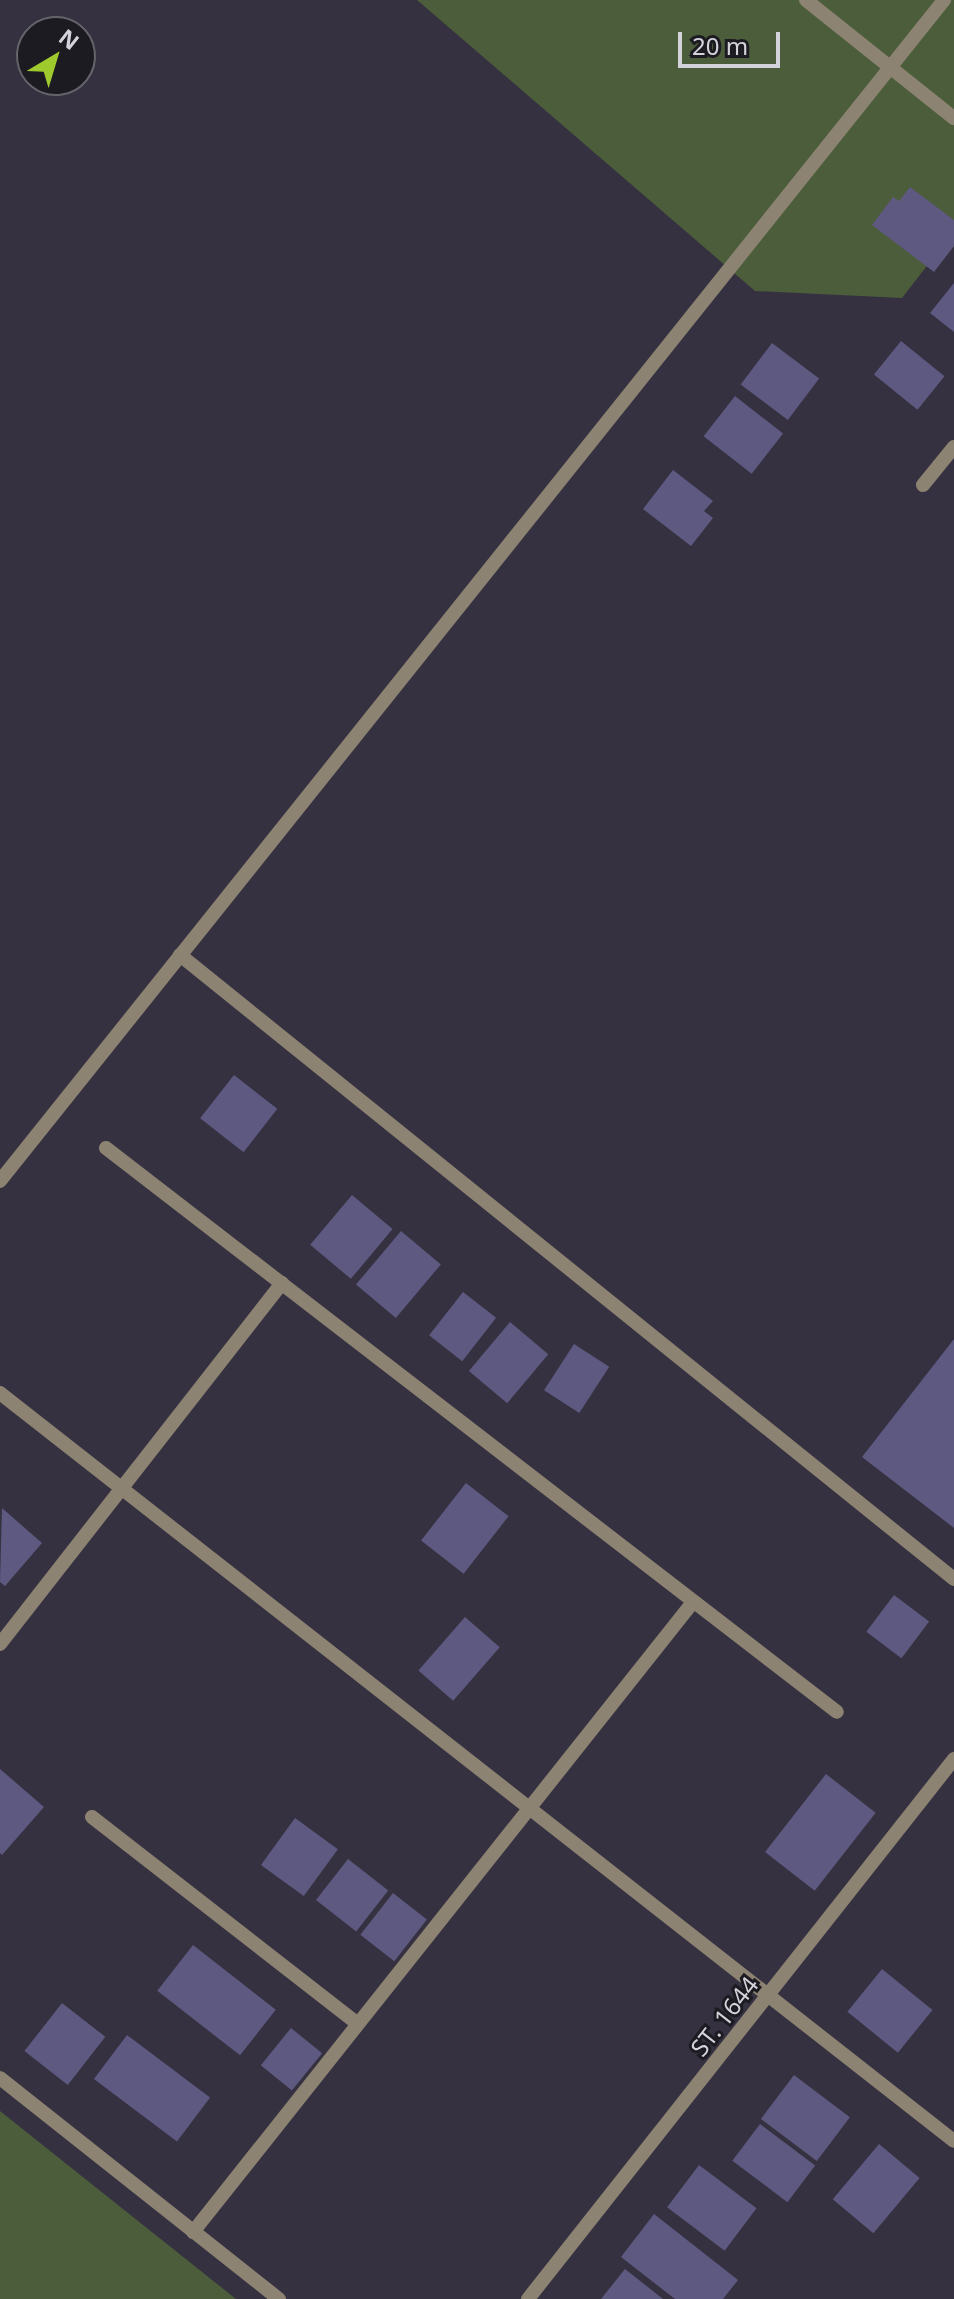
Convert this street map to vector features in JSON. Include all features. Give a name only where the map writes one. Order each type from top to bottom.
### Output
[{"type":"street","points":[[806,0],[954,118]]},
{"type":"street","points":[[0,1181],[944,0]]},
{"type":"street","points":[[923,485],[954,447]]},
{"type":"street","points":[[180,955],[954,1579]]},
{"type":"street","points":[[106,1148],[837,1712]]},
{"type":"street","points":[[0,1644],[282,1283]]},
{"type":"street","points":[[0,1393],[954,2141]]},
{"type":"street","points":[[193,2232],[693,1602]]},
{"type":"street","name":"ST. 1644","points":[[528,2299],[954,1759]]},
{"type":"street","points":[[92,1817],[358,2024]]},
{"type":"street","points":[[0,2078],[279,2299]]},
{"type":"green space","points":[[417,0],[954,0],[954,231],[902,298],[755,291]]},
{"type":"green space","points":[[0,2111],[236,2299],[0,2299]]},
{"type":"building","points":[[910,187],[954,220],[954,246],[934,272],[872,225],[893,197],[899,201]]},
{"type":"building","points":[[954,283],[954,332],[930,313]]},
{"type":"building","points":[[901,341],[945,376],[917,410],[874,374]]},
{"type":"building","points":[[772,343],[819,379],[788,420],[741,385]]},
{"type":"building","points":[[735,396],[783,434],[752,474],[704,436]]},
{"type":"building","points":[[673,470],[713,501],[704,511],[713,518],[691,546],[643,509]]},
{"type":"building","points":[[234,1075],[277,1109],[243,1152],[200,1118]]},
{"type":"building","points":[[352,1195],[393,1229],[351,1279],[310,1245]]},
{"type":"building","points":[[401,1231],[441,1264],[396,1318],[356,1285]]},
{"type":"building","points":[[463,1292],[496,1318],[462,1361],[429,1335]]},
{"type":"building","points":[[510,1322],[548,1354],[507,1403],[469,1371]]},
{"type":"building","points":[[954,1339],[954,1528],[862,1457]]},
{"type":"building","points":[[574,1344],[609,1367],[579,1413],[544,1390]]},
{"type":"building","points":[[466,1483],[509,1516],[464,1574],[421,1541]]},
{"type":"building","points":[[2,1508],[42,1543],[5,1586],[0,1582]]},
{"type":"building","points":[[894,1595],[929,1621],[901,1658],[866,1632]]},
{"type":"building","points":[[465,1617],[500,1647],[453,1701],[418,1671]]},
{"type":"building","points":[[0,1769],[44,1807],[2,1855],[0,1853]]},
{"type":"building","points":[[826,1774],[876,1813],[815,1891],[765,1852]]},
{"type":"building","points":[[295,1818],[338,1849],[304,1896],[261,1865]]},
{"type":"building","points":[[348,1859],[388,1890],[356,1931],[316,1900]]},
{"type":"building","points":[[393,1893],[427,1919],[394,1961],[360,1935]]},
{"type":"building","points":[[193,1945],[276,2010],[240,2055],[157,1991]]},
{"type":"building","points":[[882,1969],[933,2010],[898,2053],[847,2012]]},
{"type":"building","points":[[62,2003],[105,2037],[68,2085],[24,2051]]},
{"type":"building","points":[[291,2028],[322,2053],[292,2090],[261,2065]]},
{"type":"building","points":[[127,2035],[210,2098],[177,2142],[94,2079]]},
{"type":"building","points":[[794,2075],[850,2117],[817,2161],[761,2119]]},
{"type":"building","points":[[760,2124],[815,2166],[787,2202],[732,2161]]},
{"type":"building","points":[[879,2144],[920,2178],[873,2233],[833,2199]]},
{"type":"building","points":[[699,2165],[757,2208],[725,2251],[667,2207]]},
{"type":"building","points":[[654,2214],[738,2280],[723,2299],[675,2299],[621,2257]]},
{"type":"building","points":[[625,2269],[663,2299],[601,2299]]}]
